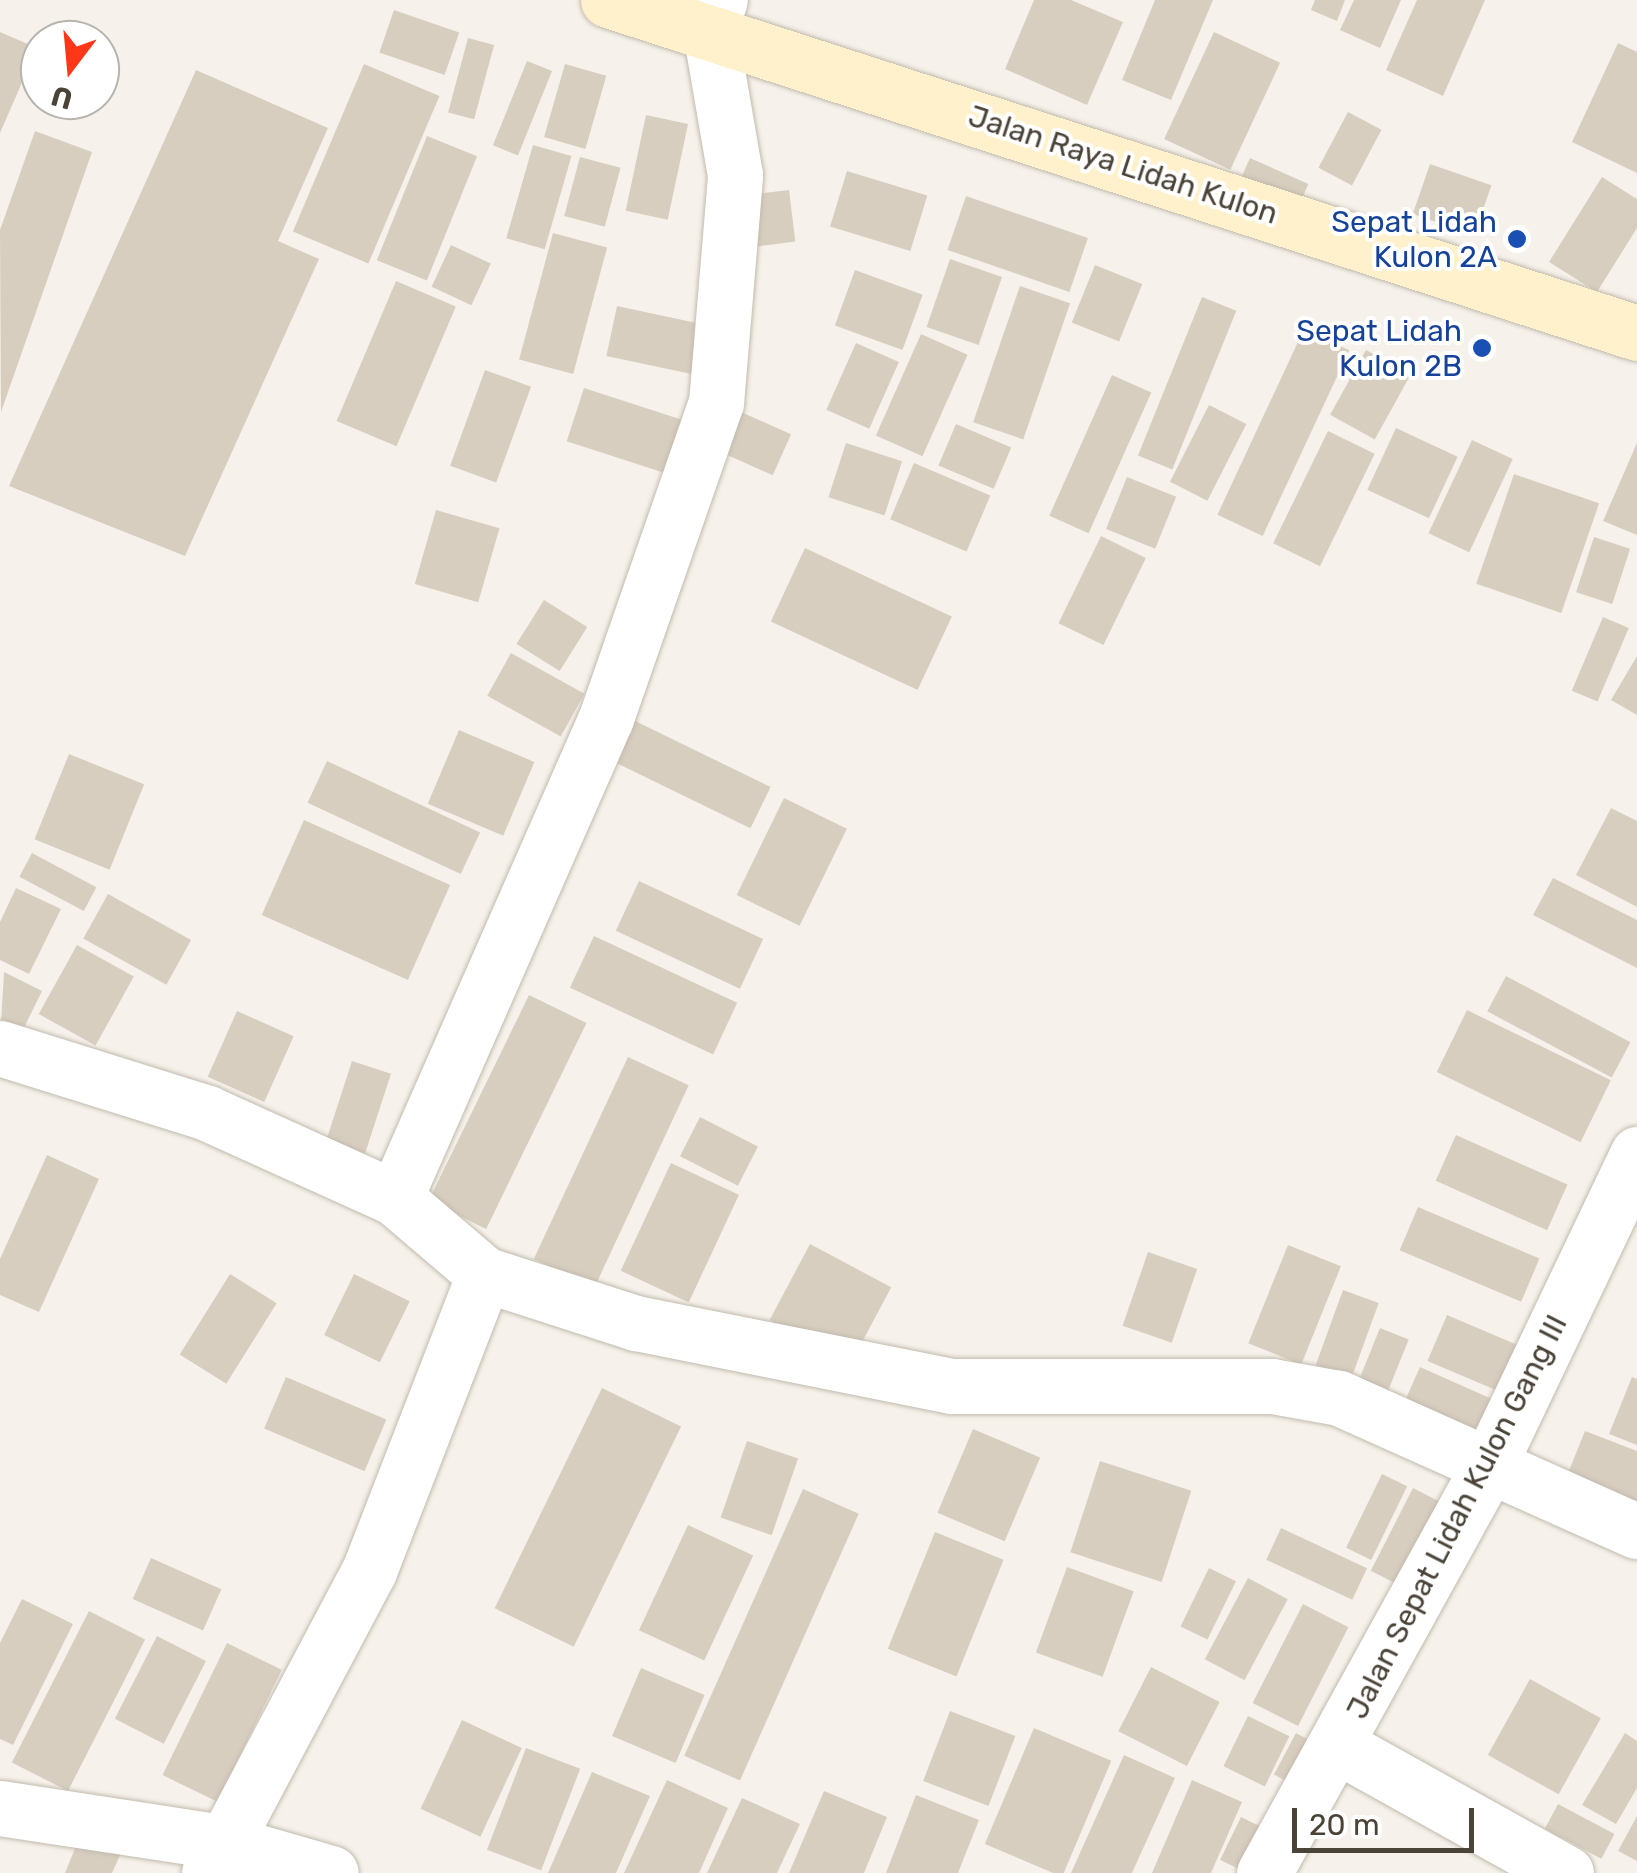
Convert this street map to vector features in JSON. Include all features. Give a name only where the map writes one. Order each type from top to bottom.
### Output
[{"type":"main road","name":"Jalan Raya Lidah Kulon","points":[[608,0],[715,15],[1637,333]]},
{"type":"street","points":[[395,1198],[606,718],[716,404],[730,301],[735,174],[715,15]]},
{"type":"street","points":[[0,1048],[207,1112],[395,1198],[484,1274],[636,1324],[894,1378],[1002,1388],[1272,1386],[1339,1398],[1637,1531]]},
{"type":"street","name":"Jalan Sepat Lidah Kulon Gang III","points":[[1264,1873],[1338,1746],[1488,1467],[1637,1154]]},
{"type":"street","points":[[216,1858],[370,1571],[484,1274]]},
{"type":"street","points":[[1338,1746],[1566,1873]]},
{"type":"street","points":[[0,1808],[216,1858],[331,1873]]},
{"type":"building","points":[[1034,0],[1071,0],[1123,22],[1087,105],[1005,69]]},
{"type":"building","points":[[1155,0],[1213,0],[1171,100],[1122,80]]},
{"type":"building","points":[[1315,0],[1345,0],[1337,21],[1311,10]]},
{"type":"building","points":[[1354,0],[1401,0],[1380,48],[1340,30]]},
{"type":"building","points":[[1417,0],[1485,0],[1443,96],[1386,70]]},
{"type":"building","points":[[394,10],[459,32],[445,75],[379,53]]},
{"type":"building","points":[[0,32],[20,41],[20,87],[0,133]]},
{"type":"building","points":[[1214,32],[1280,63],[1230,170],[1164,139]]},
{"type":"building","points":[[468,38],[494,45],[474,119],[448,112]]},
{"type":"building","points":[[1618,43],[1637,52],[1637,173],[1572,142]]},
{"type":"building","points":[[527,61],[552,71],[518,155],[493,145]]},
{"type":"building","points":[[364,64],[439,96],[368,264],[293,232]]},
{"type":"building","points":[[565,64],[606,76],[585,149],[544,137]]},
{"type":"building","points":[[196,70],[328,128],[278,241],[319,259],[185,556],[9,486]]},
{"type":"building","points":[[1348,112],[1382,130],[1352,185],[1318,168]]},
{"type":"building","points":[[646,115],[688,124],[668,220],[626,211]]},
{"type":"building","points":[[35,131],[92,152],[1,412],[0,230]]},
{"type":"building","points":[[427,136],[477,156],[427,280],[377,260]]},
{"type":"building","points":[[533,145],[571,156],[545,249],[506,238]]},
{"type":"building","points":[[580,157],[621,168],[605,227],[564,216]]},
{"type":"building","points":[[1250,158],[1308,184],[1296,211],[1238,185]]},
{"type":"building","points":[[1430,164],[1491,185],[1474,235],[1413,214]]},
{"type":"building","points":[[847,171],[927,196],[910,251],[830,226]]},
{"type":"building","points":[[1602,177],[1637,199],[1637,228],[1597,292],[1549,262]]},
{"type":"building","points":[[789,190],[795,242],[745,248],[738,196]]},
{"type":"building","points":[[966,196],[1088,238],[1069,292],[947,250]]},
{"type":"building","points":[[553,233],[607,247],[573,374],[519,360]]},
{"type":"building","points":[[451,245],[491,264],[471,305],[432,287]]},
{"type":"building","points":[[950,259],[1002,277],[979,345],[927,327]]},
{"type":"building","points":[[1095,265],[1142,284],[1119,342],[1072,322]]},
{"type":"building","points":[[855,270],[923,295],[902,350],[835,325]]},
{"type":"building","points":[[396,281],[456,306],[396,446],[337,421]]},
{"type":"building","points":[[1020,286],[1070,303],[1023,439],[973,422]]},
{"type":"building","points":[[1202,297],[1236,311],[1172,469],[1138,456]]},
{"type":"building","points":[[617,306],[713,326],[702,376],[606,356]]},
{"type":"building","points":[[1304,329],[1349,350],[1263,536],[1217,515]]},
{"type":"building","points":[[921,334],[968,355],[922,456],[876,435]]},
{"type":"building","points":[[856,343],[899,362],[869,429],[826,410]]},
{"type":"building","points":[[1366,350],[1411,375],[1375,439],[1330,415]]},
{"type":"building","points":[[485,370],[531,387],[496,483],[450,466]]},
{"type":"building","points":[[1112,375],[1151,392],[1089,533],[1049,516]]},
{"type":"building","points":[[584,388],[686,421],[668,474],[567,441]]},
{"type":"building","points":[[1209,405],[1246,424],[1207,501],[1170,482]]},
{"type":"building","points":[[739,411],[791,434],[773,475],[721,452]]},
{"type":"building","points":[[956,424],[1011,447],[994,489],[938,465]]},
{"type":"building","points":[[1396,428],[1458,457],[1429,518],[1367,490]]},
{"type":"building","points":[[1328,431],[1375,454],[1320,566],[1273,543]]},
{"type":"building","points":[[1472,440],[1513,459],[1469,552],[1428,533]]},
{"type":"building","points":[[846,443],[902,461],[884,515],[828,497]]},
{"type":"building","points":[[1637,443],[1637,535],[1603,521]]},
{"type":"building","points":[[914,463],[990,495],[967,552],[890,519]]},
{"type":"building","points":[[1514,474],[1599,503],[1561,613],[1476,584]]},
{"type":"building","points":[[1127,477],[1176,497],[1155,549],[1106,529]]},
{"type":"building","points":[[436,510],[499,528],[478,602],[415,584]]},
{"type":"building","points":[[1101,536],[1146,558],[1103,645],[1058,623]]},
{"type":"building","points":[[1594,537],[1630,549],[1612,604],[1576,592]]},
{"type":"building","points":[[805,548],[952,616],[918,690],[771,621]]},
{"type":"building","points":[[544,600],[587,627],[560,671],[516,644]]},
{"type":"building","points":[[1603,617],[1629,628],[1598,702],[1572,691]]},
{"type":"building","points":[[511,653],[584,694],[561,737],[487,696]]},
{"type":"building","points":[[1637,656],[1637,715],[1611,700]]},
{"type":"building","points":[[625,716],[771,787],[750,828],[605,757]]},
{"type":"building","points":[[459,730],[534,762],[503,836],[428,804]]},
{"type":"building","points":[[69,754],[144,784],[110,870],[35,839]]},
{"type":"building","points":[[327,761],[480,832],[461,874],[308,803]]},
{"type":"building","points":[[784,798],[847,829],[800,926],[737,895]]},
{"type":"building","points":[[1611,808],[1637,821],[1637,907],[1576,875]]},
{"type":"building","points":[[304,820],[450,885],[408,980],[262,915]]},
{"type":"building","points":[[32,853],[96,887],[84,911],[19,877]]},
{"type":"building","points":[[1553,878],[1637,920],[1637,968],[1533,915]]},
{"type":"building","points":[[639,881],[763,939],[740,989],[616,931]]},
{"type":"building","points":[[16,888],[61,909],[29,974],[0,960],[0,922]]},
{"type":"building","points":[[108,894],[191,940],[166,985],[83,939]]},
{"type":"building","points":[[594,936],[737,1003],[713,1054],[570,988]]},
{"type":"building","points":[[77,945],[134,977],[96,1046],[39,1014]]},
{"type":"building","points":[[4,972],[42,991],[14,1048],[0,1041]]},
{"type":"building","points":[[1506,976],[1630,1042],[1612,1078],[1487,1011]]},
{"type":"building","points":[[529,995],[587,1023],[486,1229],[429,1201]]},
{"type":"building","points":[[1467,1010],[1611,1080],[1581,1142],[1437,1072]]},
{"type":"building","points":[[237,1011],[294,1036],[264,1102],[208,1077]]},
{"type":"building","points":[[628,1057],[689,1085],[594,1287],[534,1259]]},
{"type":"building","points":[[352,1061],[391,1074],[365,1154],[326,1141]]},
{"type":"building","points":[[700,1117],[758,1147],[738,1186],[680,1156]]},
{"type":"building","points":[[1456,1135],[1567,1185],[1547,1230],[1436,1181]]},
{"type":"building","points":[[47,1155],[99,1179],[39,1312],[0,1295],[0,1259]]},
{"type":"building","points":[[671,1163],[739,1195],[689,1303],[621,1271]]},
{"type":"building","points":[[1418,1207],[1540,1259],[1521,1302],[1400,1250]]},
{"type":"building","points":[[810,1244],[891,1287],[851,1363],[770,1320]]},
{"type":"building","points":[[1288,1245],[1341,1266],[1301,1365],[1248,1343]]},
{"type":"building","points":[[1148,1252],[1197,1269],[1172,1343],[1123,1326]]},
{"type":"building","points":[[230,1274],[277,1303],[226,1384],[180,1355]]},
{"type":"building","points":[[354,1274],[410,1301],[380,1362],[324,1335]]},
{"type":"building","points":[[1343,1290],[1379,1303],[1351,1378],[1316,1365]]},
{"type":"building","points":[[1447,1315],[1517,1345],[1497,1391],[1427,1361]]},
{"type":"building","points":[[1380,1328],[1409,1340],[1386,1397],[1357,1385]]},
{"type":"building","points":[[1420,1367],[1503,1404],[1484,1446],[1401,1409]]},
{"type":"building","points":[[286,1377],[386,1420],[364,1471],[264,1429]]},
{"type":"building","points":[[1632,1377],[1637,1379],[1637,1445],[1609,1434]]},
{"type":"building","points":[[602,1388],[681,1427],[574,1647],[495,1608]]},
{"type":"building","points":[[973,1429],[1040,1458],[1005,1541],[937,1513]]},
{"type":"building","points":[[1585,1431],[1637,1451],[1637,1523],[1560,1493]]},
{"type":"building","points":[[747,1441],[798,1459],[772,1535],[721,1518]]},
{"type":"building","points":[[1100,1461],[1191,1491],[1162,1582],[1070,1552]]},
{"type":"building","points":[[1382,1474],[1407,1486],[1371,1560],[1346,1548]]},
{"type":"building","points":[[1413,1488],[1457,1510],[1414,1593],[1371,1571]]},
{"type":"building","points":[[803,1489],[859,1514],[740,1781],[684,1756]]},
{"type":"building","points":[[688,1525],[753,1555],[704,1661],[639,1630]]},
{"type":"building","points":[[1281,1528],[1367,1568],[1352,1600],[1266,1560]]},
{"type":"building","points":[[935,1532],[1004,1560],[956,1677],[888,1649]]},
{"type":"building","points":[[151,1558],[221,1589],[203,1630],[133,1599]]},
{"type":"building","points":[[1067,1567],[1134,1591],[1103,1677],[1036,1653]]},
{"type":"building","points":[[1209,1568],[1236,1581],[1207,1640],[1181,1626]]},
{"type":"building","points":[[1248,1578],[1288,1599],[1245,1680],[1205,1659]]},
{"type":"building","points":[[22,1599],[73,1624],[13,1745],[0,1739],[0,1643]]},
{"type":"building","points":[[1303,1604],[1348,1627],[1298,1726],[1253,1703]]},
{"type":"building","points":[[89,1611],[145,1640],[68,1791],[12,1762]]},
{"type":"building","points":[[157,1636],[206,1661],[164,1744],[115,1719]]},
{"type":"building","points":[[227,1643],[282,1670],[217,1802],[163,1775]]},
{"type":"building","points":[[1151,1667],[1220,1702],[1187,1766],[1118,1731]]},
{"type":"building","points":[[641,1668],[705,1695],[676,1763],[612,1736]]},
{"type":"building","points":[[1530,1679],[1601,1718],[1559,1794],[1488,1755]]},
{"type":"building","points":[[950,1711],[1015,1736],[988,1806],[923,1781]]},
{"type":"building","points":[[1248,1716],[1289,1736],[1265,1786],[1223,1766]]},
{"type":"building","points":[[462,1720],[522,1748],[480,1837],[421,1809]]},
{"type":"building","points":[[1034,1728],[1111,1761],[1064,1873],[1053,1873],[985,1844]]},
{"type":"building","points":[[1296,1733],[1332,1752],[1310,1794],[1274,1774]]},
{"type":"building","points":[[1625,1733],[1637,1741],[1637,1788],[1616,1824],[1582,1805]]},
{"type":"building","points":[[526,1748],[580,1769],[541,1871],[487,1850]]},
{"type":"building","points":[[1124,1755],[1175,1778],[1132,1873],[1071,1873]]},
{"type":"building","points":[[592,1772],[650,1796],[616,1873],[548,1873]]},
{"type":"building","points":[[667,1780],[728,1808],[699,1873],[624,1873]]},
{"type":"building","points":[[1192,1780],[1242,1802],[1211,1873],[1152,1873]]},
{"type":"building","points":[[824,1791],[887,1817],[864,1873],[789,1873]]},
{"type":"building","points":[[916,1795],[979,1820],[958,1873],[886,1873]]},
{"type":"building","points":[[742,1798],[800,1824],[777,1873],[707,1873]]},
{"type":"building","points":[[1558,1804],[1615,1834],[1601,1859],[1545,1829]]},
{"type":"building","points":[[1637,1816],[1637,1861],[1618,1851]]},
{"type":"building","points":[[1241,1817],[1278,1835],[1248,1873],[1220,1860]]},
{"type":"building","points":[[80,1836],[121,1853],[112,1873],[65,1873]]},
{"type":"place","name":"Sepat Lidah Kulon 2A","points":[[1517,239]]},
{"type":"place","name":"Sepat Lidah Kulon 2B","points":[[1482,348]]}]
